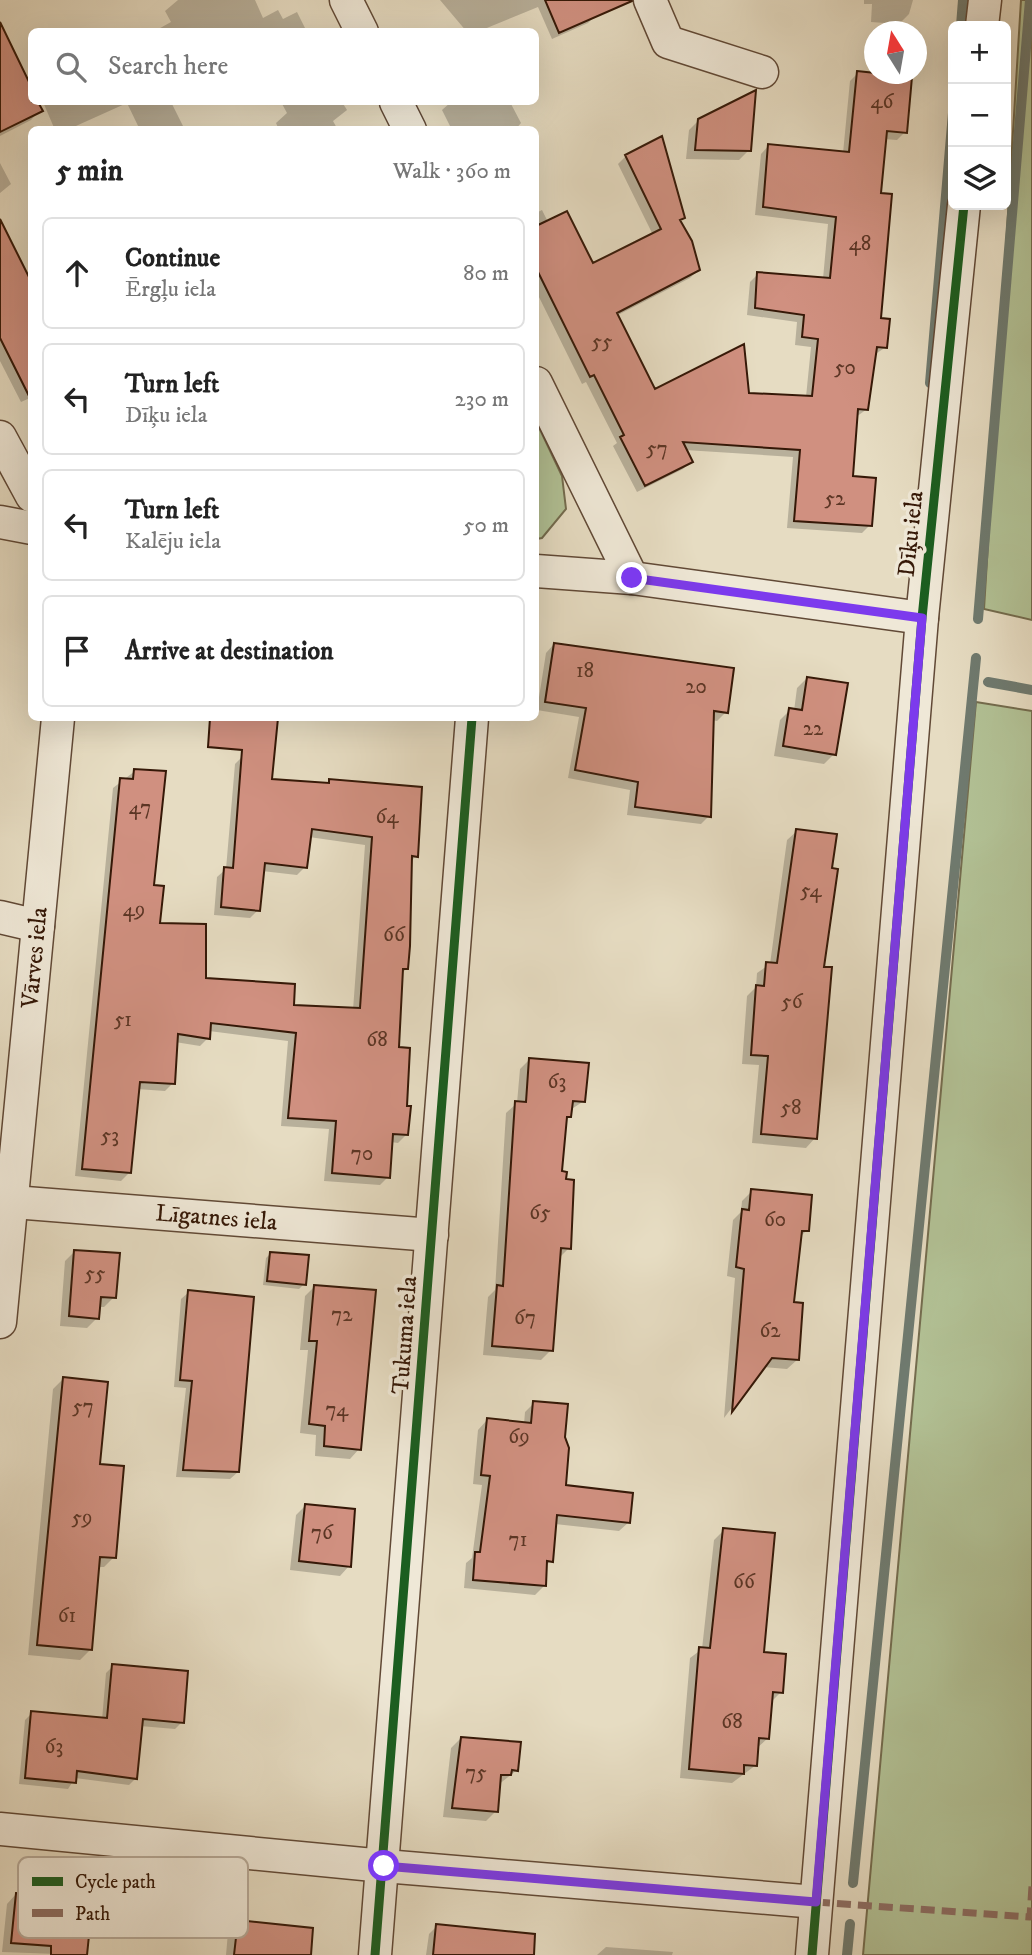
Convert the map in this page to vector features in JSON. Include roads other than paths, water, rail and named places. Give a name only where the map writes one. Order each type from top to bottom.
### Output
[{"type":"street","points":[[346,0],[360,28]]},
{"type":"street","points":[[650,0],[668,42],[762,72]]},
{"type":"street","points":[[983,21],[985,0]]},
{"type":"street","points":[[398,105],[408,126]]},
{"type":"street","name":"Dīķu iela","points":[[812,1955],[922,618],[963,210]]},
{"type":"street","points":[[539,389],[632,578]]},
{"type":"street","points":[[0,437],[28,489]]},
{"type":"street","points":[[0,522],[28,527]]},
{"type":"street","points":[[539,571],[632,578],[922,618]]},
{"type":"street","name":"Vārves iela","points":[[0,1322],[6,1201],[38,926],[58,721]]},
{"type":"street","name":"Tukuma iela","points":[[375,1955],[472,721]]},
{"type":"street","points":[[0,917],[38,926]]},
{"type":"street","name":"Līgatnes iela","points":[[6,1201],[432,1236]]},
{"type":"street","points":[[0,1829],[384,1866],[816,1902]]},
{"type":"waterway","points":[[961,21],[963,0]]},
{"type":"waterway","points":[[978,619],[1030,0]]},
{"type":"waterway","points":[[930,383],[950,147]]},
{"type":"waterway","points":[[853,1883],[976,658]]},
{"type":"waterway","points":[[988,682],[1032,690]]},
{"type":"waterway","points":[[847,1955],[850,1924]]}]
